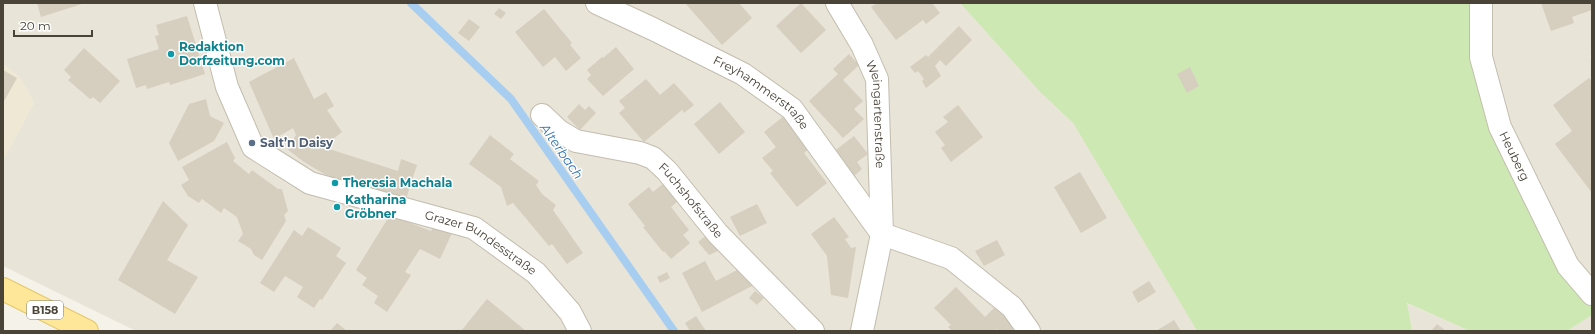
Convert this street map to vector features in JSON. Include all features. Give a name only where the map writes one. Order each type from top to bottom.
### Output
[{"type":"main road","name":"B158","points":[[3,289],[87,331]]},
{"type":"street","name":"Grazer Bundesstraße","points":[[205,3],[227,87],[254,148],[310,182],[474,228],[536,273],[570,312],[580,331]]},
{"type":"street","name":"Freyhammerstraße","points":[[597,3],[743,74],[792,109],[882,234]]},
{"type":"street","name":"Weingartenstraße","points":[[837,3],[862,45],[876,79],[882,234],[862,331]]},
{"type":"street","name":"Heuberg","points":[[1481,3],[1481,57],[1500,127],[1568,266],[1592,294]]},
{"type":"street","name":"Fuchshofstraße","points":[[542,115],[558,131],[576,141],[640,153],[653,158],[667,171],[724,240],[813,331]]},
{"type":"street","points":[[882,234],[951,258],[1012,308],[1029,331]]},
{"type":"shaded area","points":[[3,3],[960,3],[1040,92],[1073,123],[1197,331],[136,331],[3,266],[3,160],[34,103],[21,79],[3,64]]},
{"type":"shaded area","points":[[1474,3],[1592,3],[1592,53],[1590,56],[1592,60],[1592,306],[1562,270],[1531,205]]},
{"type":"shaded area","points":[[3,64],[21,79],[34,103],[3,160]]},
{"type":"shaded area","points":[[1406,303],[1470,331],[1412,331]]},
{"type":"shaded area","points":[[1592,315],[1592,331],[1567,331]]},
{"type":"green space","points":[[960,3],[1474,3],[1475,52],[1562,270],[1592,306],[1592,315],[1567,331],[1470,331],[1407,303],[1412,331],[1197,331],[1073,123],[1040,92]]},
{"type":"building","points":[[37,3],[85,3],[41,17]]},
{"type":"building","points":[[685,3],[739,3],[752,18],[722,45]]},
{"type":"building","points":[[801,3],[826,30],[801,53],[776,26]]},
{"type":"building","points":[[877,3],[932,3],[940,13],[926,24],[923,20],[896,40],[871,7]]},
{"type":"building","points":[[1541,3],[1592,3],[1592,10],[1572,17],[1574,23],[1551,31]]},
{"type":"building","points":[[499,8],[506,13],[501,19],[494,14]]},
{"type":"building","points":[[544,9],[572,43],[570,45],[581,58],[566,71],[555,57],[543,67],[515,32]]},
{"type":"building","name":"Redaktion Dorfzeitung.com","points":[[187,16],[205,74],[170,85],[169,82],[147,89],[146,85],[136,88],[127,59],[159,49],[155,36],[159,35],[156,25]]},
{"type":"building","points":[[469,19],[480,27],[469,41],[458,33]]},
{"type":"building","points":[[959,26],[972,40],[946,66],[940,60],[935,66],[941,76],[926,88],[922,81],[924,79],[918,71],[915,73],[910,67],[926,55],[928,57]]},
{"type":"building","points":[[616,47],[634,69],[603,96],[587,79],[591,75],[587,70]]},
{"type":"building","points":[[84,48],[120,81],[100,103],[93,97],[90,99],[68,80],[71,77],[64,70]]},
{"type":"building","points":[[849,54],[859,65],[843,80],[863,101],[854,109],[864,119],[843,138],[809,101],[838,74],[833,69]]},
{"type":"building","points":[[294,58],[314,99],[326,92],[334,106],[327,110],[342,132],[323,147],[398,171],[401,159],[417,165],[404,205],[341,184],[304,162],[287,149],[296,135],[293,128],[274,139],[249,82]]},
{"type":"building","points":[[1190,67],[1199,86],[1187,93],[1177,74]]},
{"type":"building","points":[[3,70],[17,78],[3,103]]},
{"type":"building","points":[[1589,78],[1592,81],[1592,193],[1555,144],[1572,131],[1553,105]]},
{"type":"building","points":[[646,79],[660,95],[674,83],[694,105],[684,113],[682,110],[644,142],[619,113],[625,108],[619,101]]},
{"type":"building","points":[[206,99],[210,116],[224,123],[214,141],[178,161],[169,143],[189,104]]},
{"type":"building","points":[[720,102],[745,132],[719,154],[694,124]]},
{"type":"building","points":[[579,104],[585,110],[589,106],[596,113],[580,130],[567,117]]},
{"type":"building","points":[[958,105],[983,137],[951,162],[941,148],[945,145],[935,132],[948,122],[943,117]]},
{"type":"building","points":[[784,116],[809,149],[804,153],[827,183],[797,207],[770,173],[773,171],[762,158],[776,147],[764,132]]},
{"type":"building","points":[[490,135],[514,154],[510,159],[539,181],[536,185],[542,194],[556,205],[553,210],[583,253],[567,264],[552,244],[549,246],[513,203],[507,206],[501,187],[469,164]]},
{"type":"building","points":[[854,136],[868,154],[857,162],[862,169],[853,177],[833,152]]},
{"type":"building","points":[[227,142],[235,158],[233,161],[249,174],[252,170],[278,189],[282,189],[288,211],[284,215],[286,221],[262,260],[254,255],[251,249],[238,241],[243,234],[237,217],[224,208],[221,213],[202,199],[199,203],[188,196],[181,185],[189,180],[182,167]]},
{"type":"building","points":[[1080,172],[1107,218],[1081,233],[1054,187]]},
{"type":"building","points":[[664,183],[679,200],[671,207],[689,230],[683,235],[690,243],[671,259],[664,251],[663,252],[643,227],[645,226],[628,204],[649,187],[653,192]]},
{"type":"building","points":[[163,201],[188,225],[167,260],[198,277],[175,314],[118,280]]},
{"type":"building","points":[[757,204],[767,223],[740,236],[730,217]]},
{"type":"building","points":[[390,215],[431,231],[436,223],[453,231],[440,259],[420,249],[405,272],[411,275],[387,312],[374,303],[378,296],[362,285],[367,278],[356,270]]},
{"type":"building","points":[[834,217],[849,237],[845,239],[851,248],[856,247],[848,298],[831,295],[827,256],[811,234]]},
{"type":"building","points":[[308,227],[341,248],[336,256],[346,263],[322,300],[320,299],[314,308],[297,297],[303,287],[285,276],[274,292],[260,283],[294,230],[302,236]]},
{"type":"building","points":[[708,234],[720,250],[709,255],[698,242]]},
{"type":"building","points":[[997,240],[1005,255],[984,266],[975,251]]},
{"type":"building","points":[[705,261],[716,281],[737,270],[754,285],[702,312],[682,273]]},
{"type":"building","points":[[667,272],[670,278],[660,283],[657,277]]},
{"type":"building","points":[[1149,281],[1156,292],[1138,303],[1132,292]]},
{"type":"building","points":[[956,287],[985,317],[995,307],[1015,328],[1011,331],[999,331],[997,329],[996,331],[952,331],[948,327],[951,325],[934,308]]},
{"type":"building","points":[[755,291],[764,298],[757,305],[749,298]]},
{"type":"building","points":[[487,299],[526,331],[461,331]]},
{"type":"building","points":[[696,316],[706,331],[690,331],[685,323]]},
{"type":"building","points":[[1174,320],[1181,331],[1156,331]]},
{"type":"building","points":[[337,323],[347,331],[330,331]]},
{"type":"building","points":[[1437,324],[1446,331],[1431,331]]},
{"type":"waterway","name":"Alterbach","points":[[411,3],[511,99],[674,331]]},
{"type":"place","name":"Redaktion Dorfzeitung.com","points":[[171,54]]},
{"type":"place","name":"Salt’n Daisy","points":[[252,143]]},
{"type":"place","name":"Theresia Machala","points":[[335,183]]},
{"type":"place","name":"Katharina Gröbner","points":[[337,207]]}]
